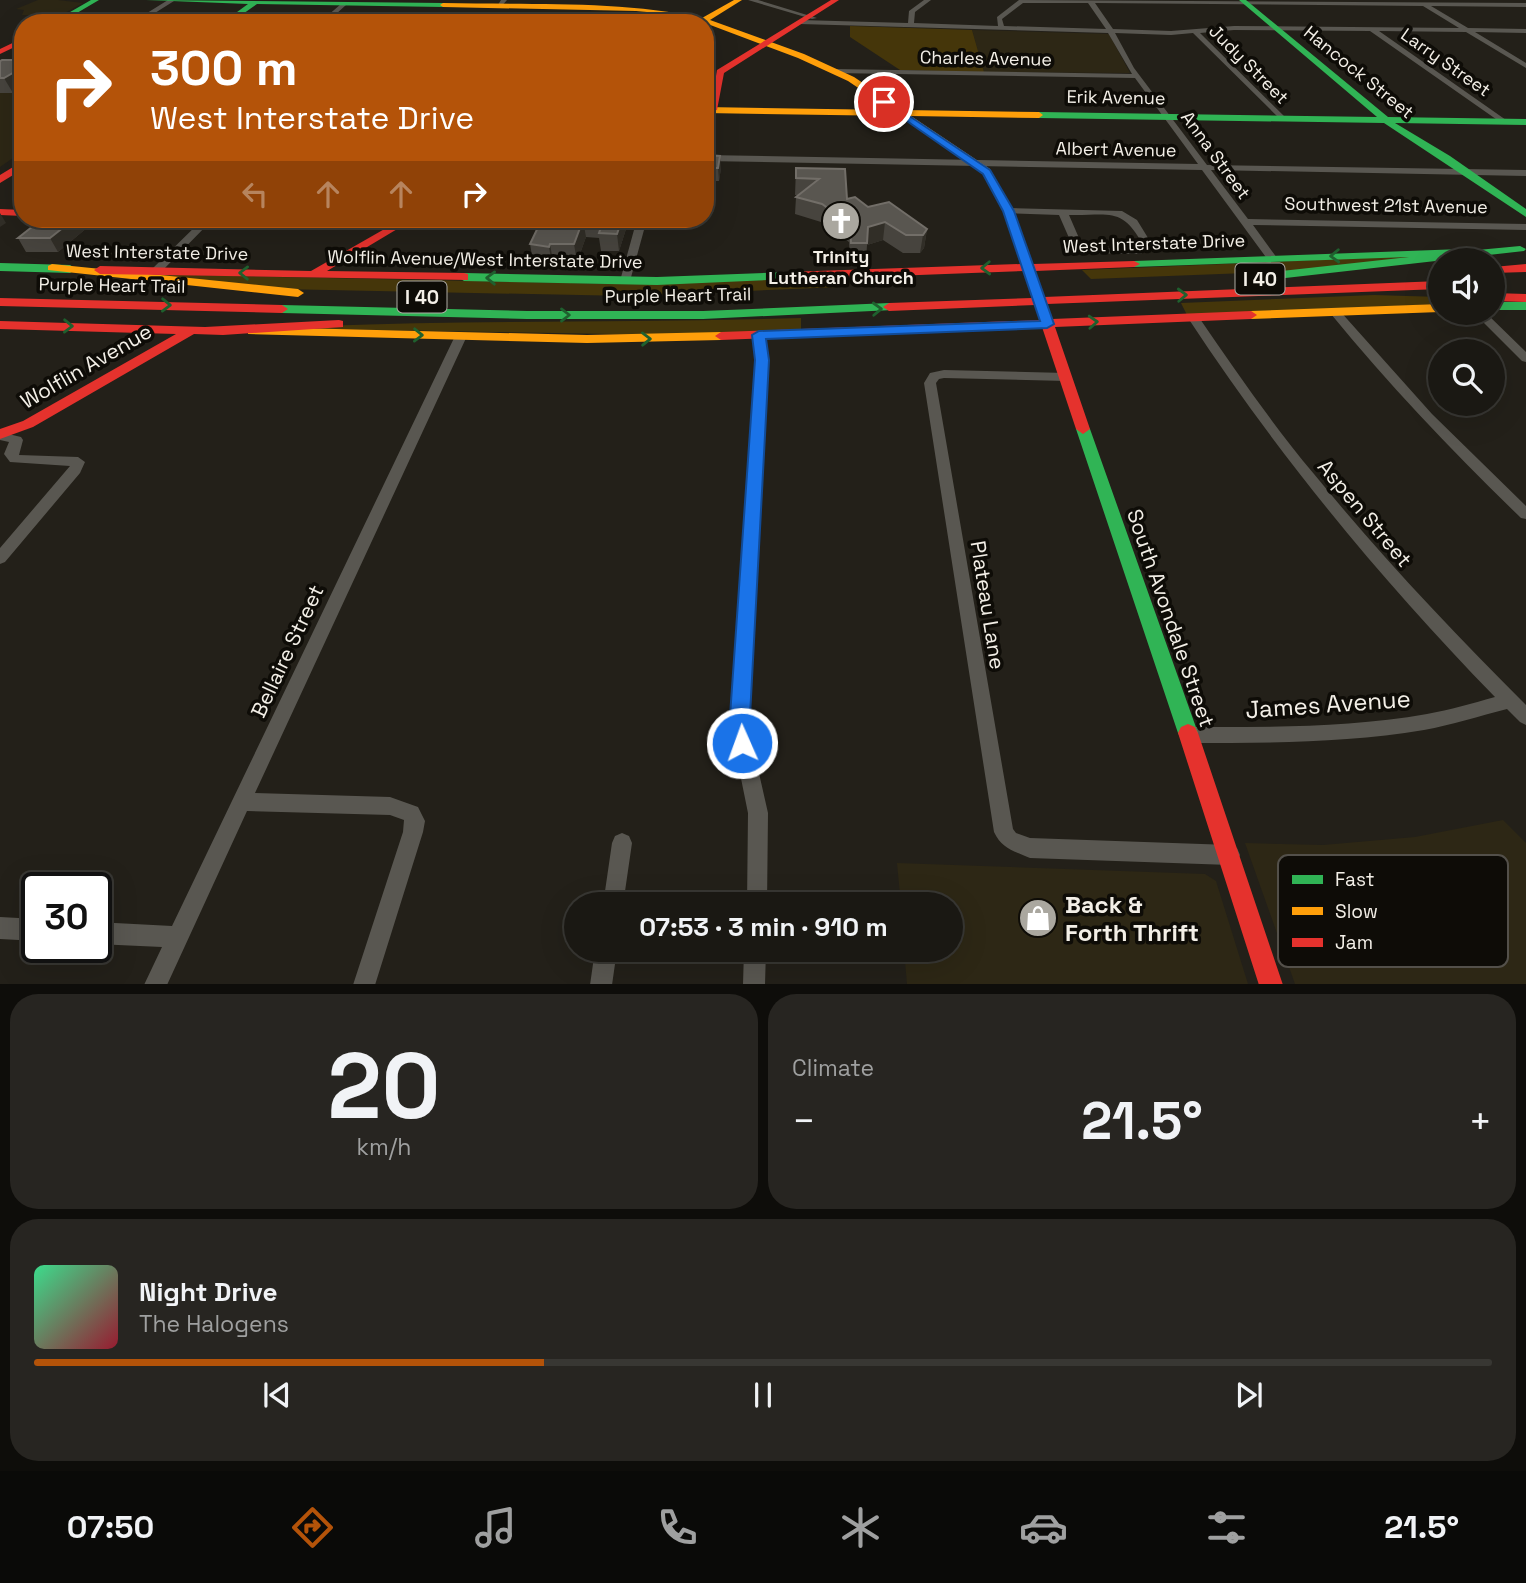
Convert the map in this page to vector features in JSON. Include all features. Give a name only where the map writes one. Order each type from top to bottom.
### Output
[{"type":"main road","points":[[70,14],[96,0]]},
{"type":"main road","name":"South Avondale Street","points":[[149,0],[343,5],[501,4],[644,10],[663,14]]},
{"type":"main road","points":[[714,15],[740,0]]},
{"type":"main road","points":[[714,93],[720,72],[836,0]]},
{"type":"main road","points":[[237,14],[255,1]]},
{"type":"main road","name":"Hancock Street","points":[[1244,1],[1385,120],[1526,214]]},
{"type":"main road","name":"South Avondale Street","points":[[714,26],[851,79],[987,172],[1009,211],[1230,855],[1271,984]]},
{"type":"main road","name":"Erik Avenue","points":[[714,110],[1526,122]]},
{"type":"main road","points":[[313,275],[394,228]]},
{"type":"main road","points":[[1217,281],[1523,249]]},
{"type":"main road","name":"West Interstate Drive","points":[[657,281],[1029,271],[1272,258],[1523,249]]},
{"type":"main road","name":"West Interstate Drive","points":[[0,267],[313,275]]},
{"type":"main road","points":[[52,268],[334,296]]},
{"type":"main road","points":[[1505,269],[1526,268]]},
{"type":"main road","name":"Purple Heart Trail","points":[[0,288],[334,296],[695,300],[1080,283],[1217,281],[1428,272]]},
{"type":"main road","name":"Wolflin Avenue/West Interstate Drive","points":[[313,275],[657,281]]},
{"type":"main road","points":[[1505,283],[1526,282]]},
{"type":"main road","name":"Purple Heart Trail","points":[[0,302],[527,315],[795,312],[1428,285]]},
{"type":"main road","points":[[1278,291],[1428,295]]},
{"type":"main road","points":[[1505,297],[1526,298]]},
{"type":"main road","points":[[1505,306],[1526,306]]},
{"type":"main road","points":[[0,325],[587,339],[759,335],[1045,319],[1194,318],[1428,308]]},
{"type":"main road","points":[[199,330],[527,315]]},
{"type":"main road","name":"Wolflin Avenue","points":[[0,435],[28,424],[199,330]]},
{"type":"street","points":[[751,0],[776,7],[805,20],[834,23],[1111,32],[1275,28],[1526,31]]},
{"type":"street","points":[[776,7],[788,0]]},
{"type":"street","points":[[911,26],[912,11],[928,0]]},
{"type":"street","name":"Anna Street","points":[[1089,0],[1137,76],[1272,258]]},
{"type":"street","points":[[149,14],[171,1]]},
{"type":"street","points":[[1002,29],[999,18],[1023,1],[1421,2],[1526,5]]},
{"type":"street","points":[[1421,2],[1526,66]]},
{"type":"street","points":[[332,14],[343,5]]},
{"type":"street","points":[[805,20],[834,23]]},
{"type":"street","name":"Larry Street","points":[[1371,29],[1503,122]]},
{"type":"street","name":"Judy Street","points":[[1195,32],[1281,118]]},
{"type":"street","name":"Charles Avenue","points":[[834,71],[1137,76]]},
{"type":"street","name":"Albert Avenue","points":[[714,158],[1526,173]]},
{"type":"street","points":[[1009,211],[1063,212],[1128,216],[1133,219],[1148,246],[1141,251],[1084,251],[1078,247],[1063,212]]},
{"type":"street","name":"Southwest 21st Avenue","points":[[1245,222],[1526,227]]},
{"type":"street","points":[[156,271],[199,228]]},
{"type":"street","points":[[625,281],[640,228]]},
{"type":"street","points":[[1335,312],[1379,367],[1423,414],[1526,514]]},
{"type":"street","name":"Aspen Street","points":[[1194,318],[1249,401],[1322,496],[1391,577],[1526,717]]},
{"type":"street","points":[[1492,325],[1526,358]]},
{"type":"street","points":[[757,892],[758,813],[740,730],[762,360],[759,335]]},
{"type":"street","name":"Bellaire Street","points":[[155,984],[461,336]]},
{"type":"street","name":"Plateau Lane","points":[[1066,377],[944,374],[934,376],[930,383],[1001,818],[1009,840],[1030,848],[1230,855]]},
{"type":"street","points":[[0,558],[77,466],[78,462],[72,460],[15,459],[11,454],[17,442],[50,411]]},
{"type":"street","points":[[0,435],[17,442]]},
{"type":"street","name":"James Avenue","points":[[1189,735],[1287,735],[1355,731],[1429,721],[1510,701]]},
{"type":"street","points":[[241,802],[390,806],[411,813],[415,821],[413,832],[364,984]]},
{"type":"street","points":[[615,892],[622,843]]},
{"type":"street","points":[[0,928],[21,929]]},
{"type":"street","points":[[112,934],[178,937]]},
{"type":"street","points":[[601,984],[604,962]]},
{"type":"street","points":[[754,984],[755,962]]},
{"type":"shaded area","points":[[38,0],[83,3],[63,14],[22,14],[24,10],[16,9]]},
{"type":"shaded area","points":[[850,26],[972,30],[984,72],[900,70],[850,37]]},
{"type":"shaded area","points":[[972,30],[1109,34],[1130,73],[984,72]]},
{"type":"shaded area","points":[[14,70],[14,157],[0,167],[0,71]]},
{"type":"shaded area","points":[[1428,255],[1321,270],[1091,279],[1082,270]]},
{"type":"shaded area","points":[[139,274],[618,284],[837,278],[841,287],[628,296],[279,289]]},
{"type":"shaded area","points":[[1374,295],[1428,297],[1428,305],[1187,315],[1181,303]]},
{"type":"shaded area","points":[[801,318],[801,331],[672,335],[318,329],[321,326],[381,324]]},
{"type":"shaded area","points":[[1503,820],[1526,843],[1526,984],[1295,984],[1289,967],[1508,967],[1508,855],[1278,855],[1278,936],[1245,843],[1323,845],[1415,837]]},
{"type":"shaded area","points":[[897,863],[1205,874],[1216,881],[1248,984],[907,984],[905,962],[963,962],[963,892],[900,892]]},
{"type":"building","points":[[14,60],[14,72],[0,78],[0,61]]},
{"type":"building","points":[[714,156],[720,156],[718,168],[714,168]]},
{"type":"building","points":[[796,168],[845,169],[847,199],[855,197],[868,207],[889,202],[927,229],[923,235],[906,235],[885,222],[868,227],[867,243],[851,243],[850,224],[822,204],[796,197],[819,179],[796,178]]},
{"type":"building","points":[[31,228],[63,228],[50,238],[18,238]]},
{"type":"building","points":[[538,228],[580,228],[574,244],[550,244],[549,247],[530,244]]},
{"type":"building","points":[[601,228],[619,228],[617,234],[599,233]]},
{"type":"traffic: fast","points":[[70,14],[96,0]]},
{"type":"traffic: fast","points":[[149,0],[443,5]]},
{"type":"traffic: fast","points":[[1242,0],[1397,129],[1447,158],[1526,214]]},
{"type":"traffic: fast","points":[[238,14],[254,3]]},
{"type":"traffic: fast","points":[[1039,115],[1526,122]]},
{"type":"traffic: fast","points":[[1267,276],[1520,249]]},
{"type":"traffic: fast","points":[[1134,264],[1428,253]]},
{"type":"traffic: fast","points":[[0,267],[70,269]]},
{"type":"traffic: fast","points":[[464,277],[657,281],[787,276]]},
{"type":"traffic: fast","points":[[1505,306],[1526,306]]},
{"type":"traffic: fast","points":[[282,309],[527,315],[703,315],[889,307]]},
{"type":"traffic: fast","points":[[1083,429],[1188,733]]},
{"type":"traffic: slow","points":[[714,14],[739,0]]},
{"type":"traffic: slow","points":[[443,5],[636,9],[677,14]]},
{"type":"traffic: slow","points":[[714,23],[801,56],[851,79],[986,171]]},
{"type":"traffic: slow","points":[[714,110],[1039,115]]},
{"type":"traffic: slow","points":[[52,268],[298,293]]},
{"type":"traffic: slow","points":[[1251,315],[1428,308]]},
{"type":"traffic: slow","points":[[253,331],[587,339],[721,336]]},
{"type":"traffic: jam","points":[[714,105],[720,72],[836,0]]},
{"type":"traffic: jam","points":[[0,52],[14,45]]},
{"type":"traffic: jam","points":[[0,180],[14,170]]},
{"type":"traffic: jam","points":[[986,171],[1009,211],[1083,429]]},
{"type":"traffic: jam","points":[[0,212],[14,213]]},
{"type":"traffic: jam","points":[[313,274],[393,228]]},
{"type":"traffic: jam","points":[[787,276],[1134,264]]},
{"type":"traffic: jam","points":[[1505,269],[1526,268]]},
{"type":"traffic: jam","points":[[100,270],[464,277]]},
{"type":"traffic: jam","points":[[889,307],[1428,285]]},
{"type":"traffic: jam","points":[[1505,297],[1526,298]]},
{"type":"traffic: jam","points":[[0,302],[282,309]]},
{"type":"traffic: jam","points":[[721,336],[1251,315]]},
{"type":"traffic: jam","points":[[207,330],[339,324]]},
{"type":"traffic: jam","points":[[0,325],[223,331]]},
{"type":"traffic: jam","points":[[0,434],[28,424],[190,331]]},
{"type":"traffic: jam","points":[[1188,733],[1271,984]]},
{"type":"place","name":"Trinity Lutheran Church","points":[[841,221]]},
{"type":"place","name":"Back & Forth Thrift","points":[[1038,918]]},
{"type":"route","points":[[742,743],[740,716],[762,360],[759,335],[1047,324],[1009,211],[987,172],[884,102]]}]
